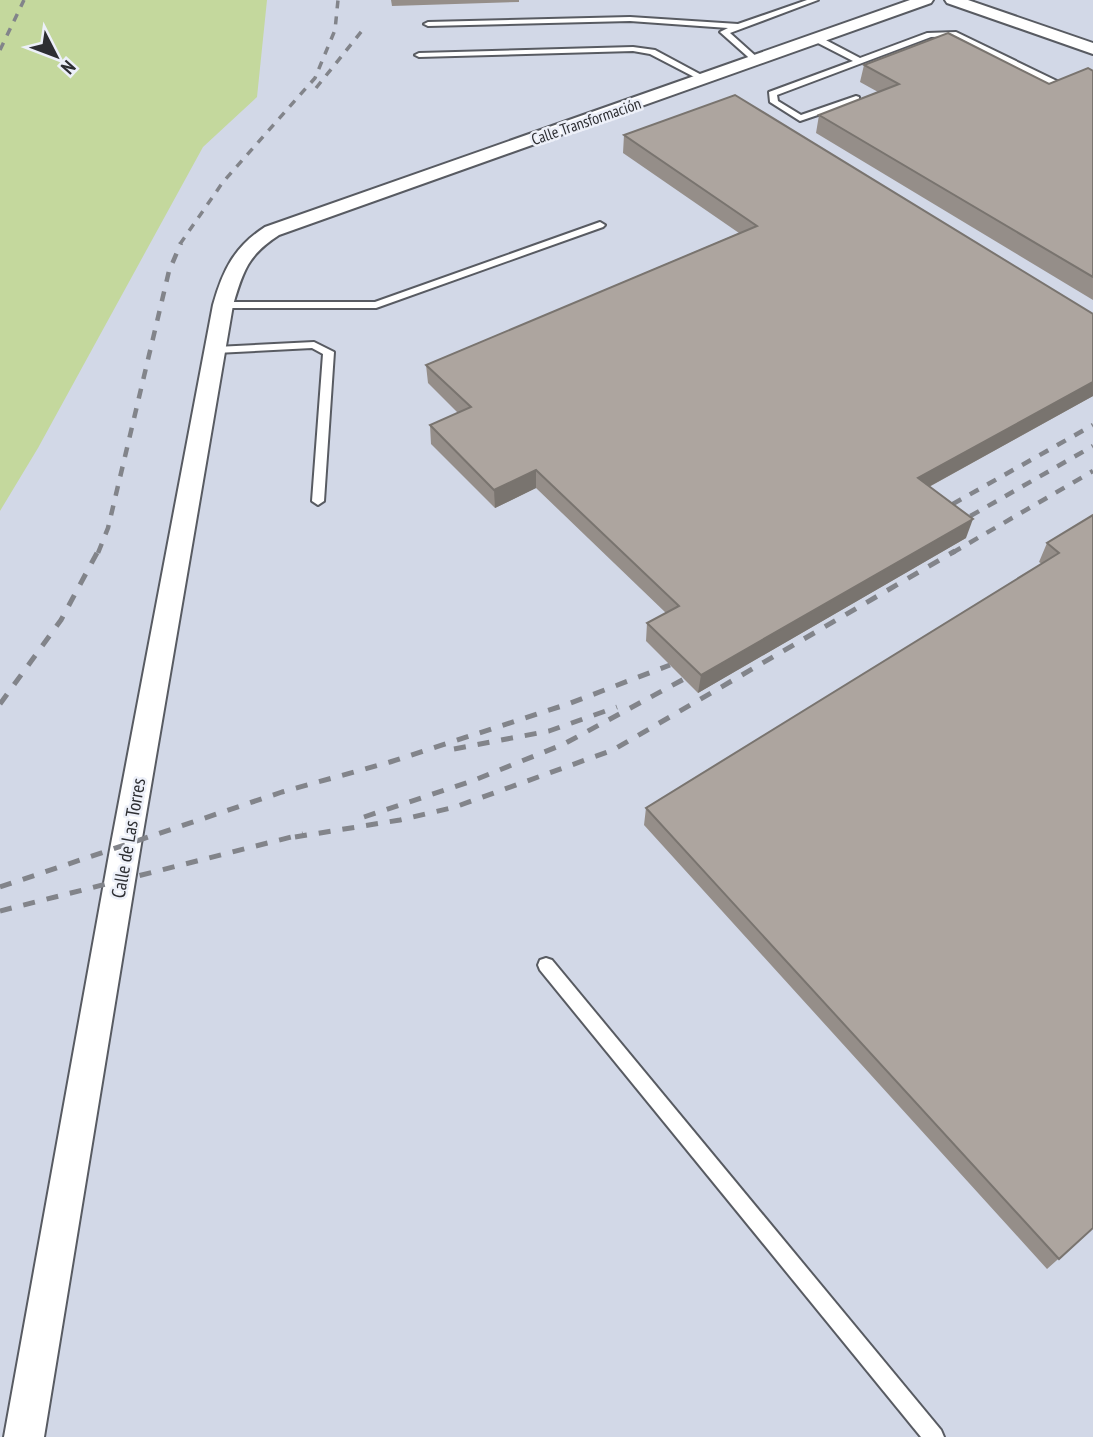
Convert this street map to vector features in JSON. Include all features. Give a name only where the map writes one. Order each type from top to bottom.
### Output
[{"type":"street","name":"Calle Transformación","points":[[249,245],[272,231],[925,0]]},
{"type":"street","points":[[953,0],[1093,49]]},
{"type":"street","name":"Calle de Las Torres","points":[[24,1437],[126,844],[223,305],[235,263],[249,245]]},
{"type":"lane","points":[[756,61],[724,32],[814,0]]},
{"type":"lane","points":[[428,24],[630,19],[735,26]]},
{"type":"lane","points":[[856,99],[800,118],[774,102],[772,94],[930,35],[956,34],[1059,85],[1093,81]]},
{"type":"lane","points":[[817,39],[859,61]]},
{"type":"lane","points":[[419,55],[633,49],[652,52],[705,79]]},
{"type":"lane","points":[[223,305],[376,305],[600,225]]},
{"type":"lane","points":[[216,351],[314,345],[329,352],[318,501]]},
{"type":"lane","points":[[546,965],[934,1437]]},
{"type":"shaded area","points":[[0,0],[1093,0],[1093,1437],[0,1437]]},
{"type":"green space","points":[[0,0],[267,0],[257,97],[203,147],[38,448],[0,511]]},
{"type":"building","points":[[948,33],[1049,84],[1088,68],[1093,71],[1093,277],[819,115],[899,84],[864,65]]},
{"type":"building","points":[[735,95],[1093,314],[1093,382],[918,478],[973,519],[701,675],[647,623],[679,606],[536,470],[494,490],[430,425],[471,407],[426,365],[757,226],[624,135]]},
{"type":"building","points":[[1093,515],[1093,1228],[1059,1259],[646,808],[1059,553],[1047,543]]},
{"type":"railway","points":[[0,50],[24,0]]},
{"type":"railway","points":[[180,244],[223,182],[315,78],[335,30],[338,0]]},
{"type":"railway","points":[[316,88],[365,27]]},
{"type":"railway","points":[[98,553],[108,528],[169,271],[181,243]]},
{"type":"railway","points":[[935,514],[1093,425]]},
{"type":"railway","points":[[953,526],[1093,446]]},
{"type":"railway","points":[[952,553],[1093,471]]},
{"type":"railway","points":[[0,704],[61,620],[98,551]]},
{"type":"railway","points":[[295,837],[400,820],[455,807],[613,750],[955,551]]},
{"type":"railway","points":[[0,887],[282,792],[390,762],[568,704],[670,665]]},
{"type":"railway","points":[[364,817],[472,781],[564,744],[684,679]]},
{"type":"railway","points":[[454,749],[549,731],[617,707]]},
{"type":"railway","points":[[0,911],[303,834]]}]
